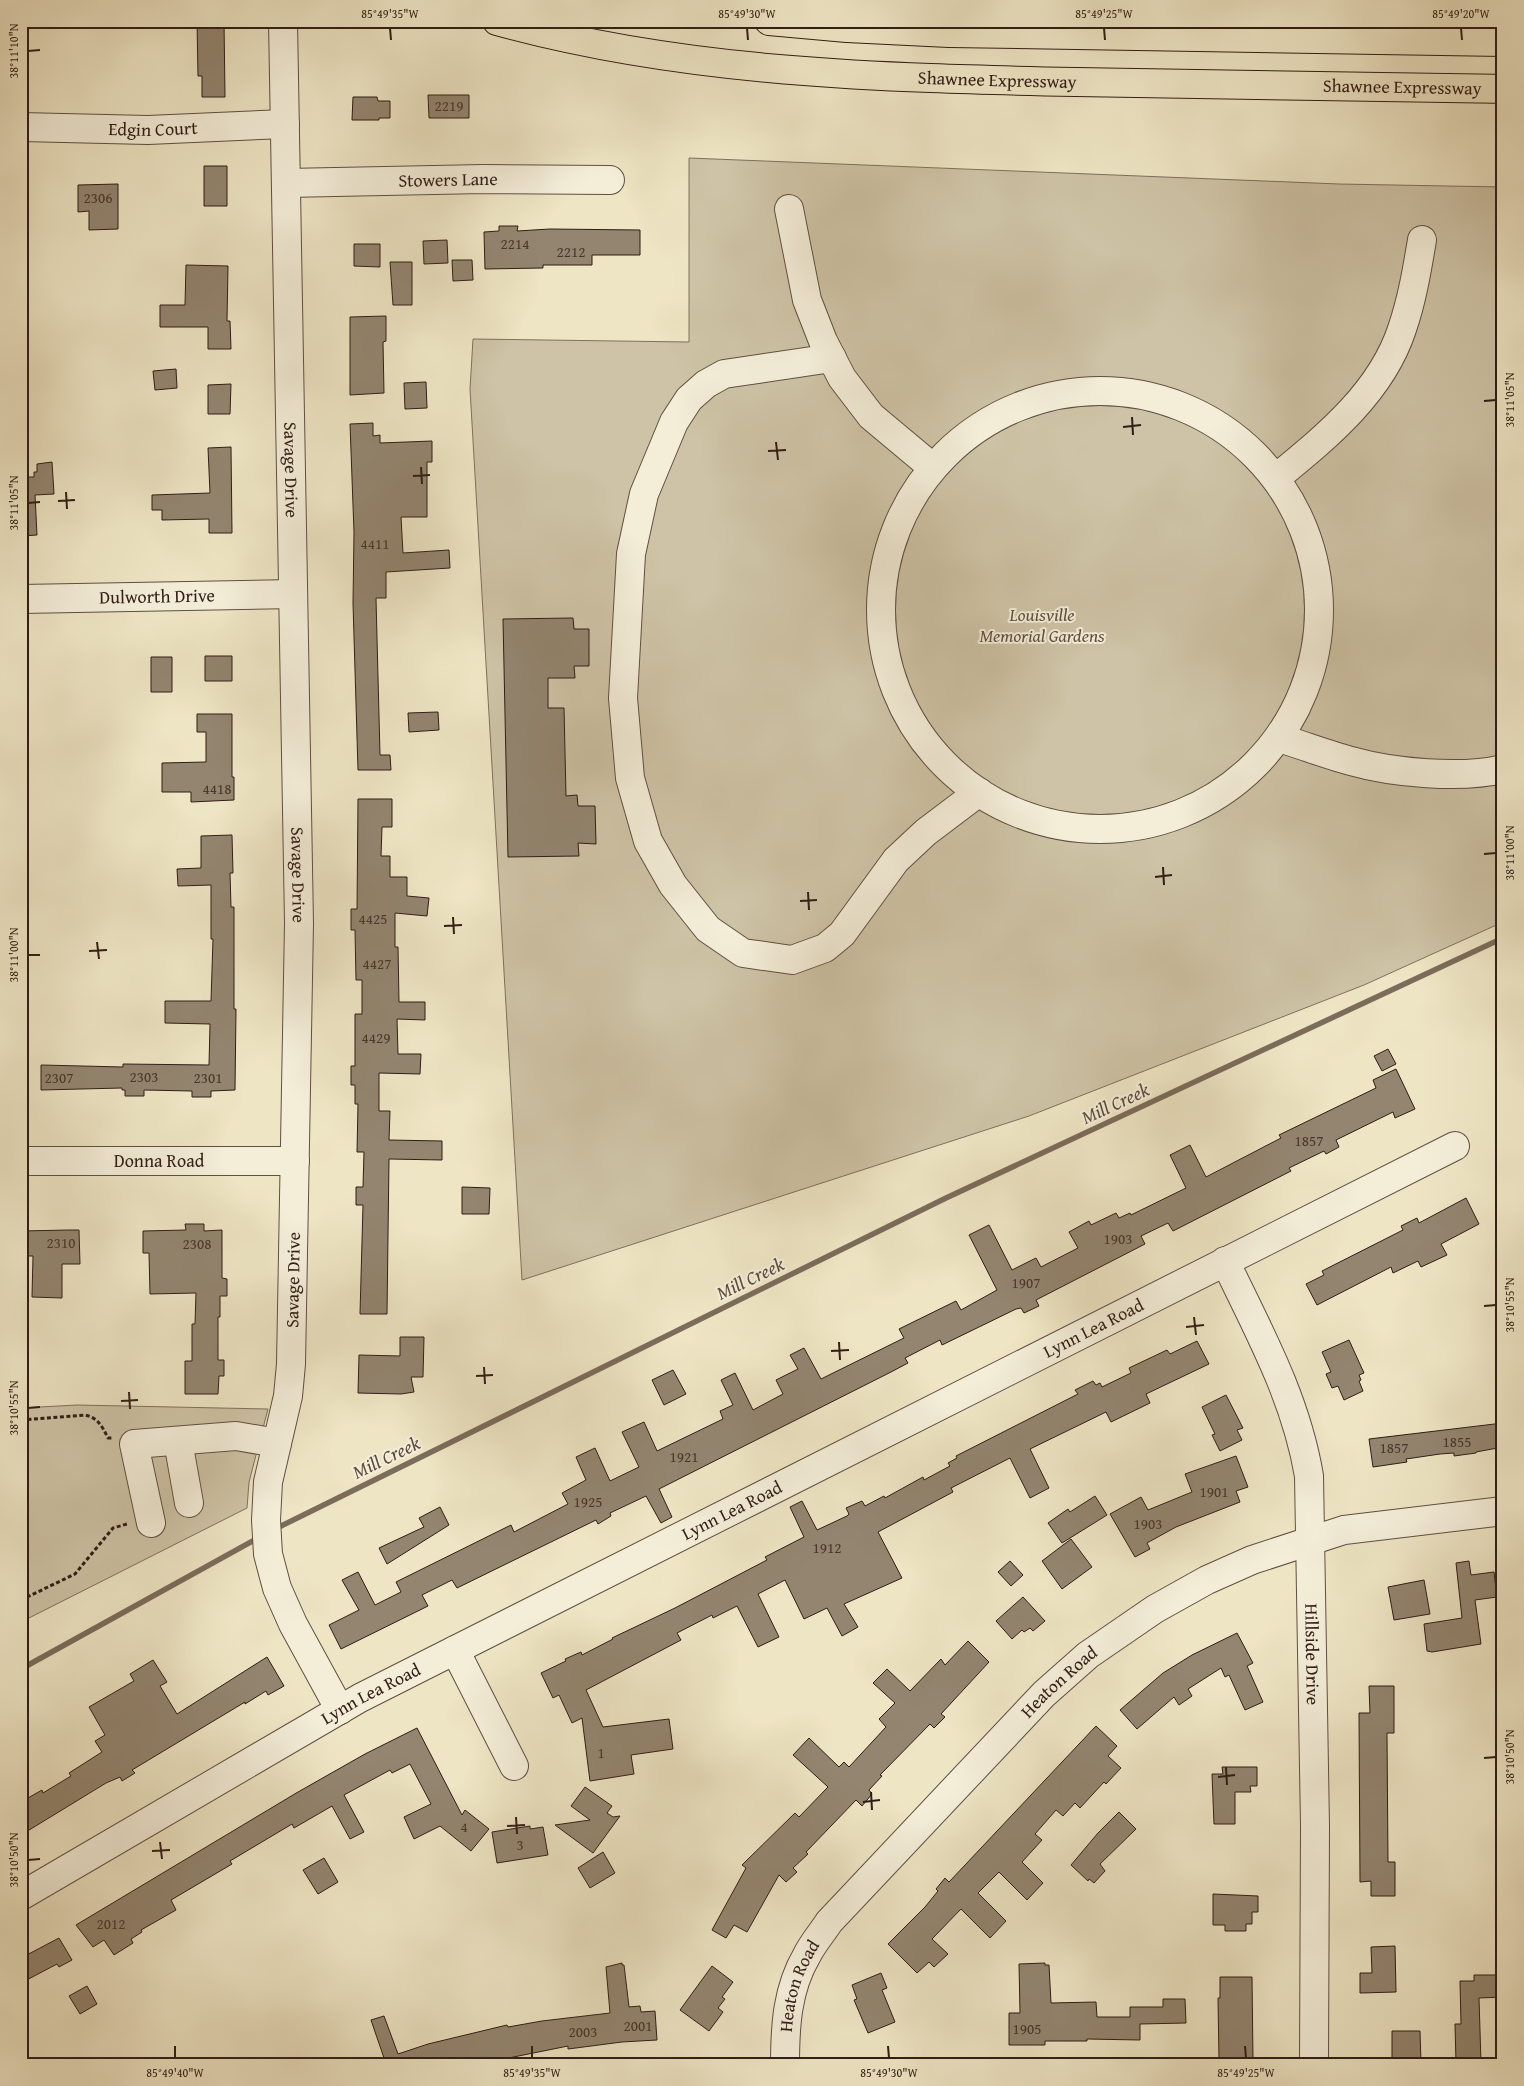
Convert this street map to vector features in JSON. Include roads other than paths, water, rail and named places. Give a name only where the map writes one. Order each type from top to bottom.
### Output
[{"type":"highway","name":"Shawnee Expressway","points":[[497,21],[610,46],[706,61],[802,72],[993,80],[1503,89]]},
{"type":"highway","points":[[769,21],[847,28],[949,33],[1503,42]]},
{"type":"street","name":"Savage Drive","points":[[283,21],[299,923],[291,1364],[288,1396],[268,1482],[266,1520],[268,1554],[277,1588],[292,1624],[340,1710]]},
{"type":"street","name":"Edgin Court","points":[[21,127],[148,130],[285,124]]},
{"type":"street","name":"Stowers Lane","points":[[286,183],[483,179],[610,180]]},
{"type":"street","points":[[789,209],[807,300],[823,341],[842,378],[871,416],[932,467]]},
{"type":"street","points":[[1276,478],[1326,436],[1358,403],[1383,369],[1402,331],[1414,290],[1422,240]]},
{"type":"street","points":[[832,358],[724,374],[706,384],[689,399],[674,422],[644,494],[631,554],[623,698],[630,778],[648,841],[673,885],[708,929],[743,953],[792,960],[824,948],[842,934],[896,860],[926,832],[979,792]]},
{"type":"street","points":[[1108,393],[1145,396],[1181,406],[1221,429],[1254,454],[1276,478],[1294,506],[1308,536],[1318,576],[1319,616],[1315,661],[1302,697],[1282,739],[1234,783],[1188,812],[1138,826],[1084,829],[1036,819],[986,797],[957,776],[925,744],[897,696],[885,657],[880,613],[889,545],[907,505],[932,467],[962,439],[1001,414],[1051,399],[1108,393]]},
{"type":"street","name":"Dulworth Drive","points":[[21,599],[293,594]]},
{"type":"street","points":[[1282,739],[1352,762],[1402,771],[1487,773],[1503,769]]},
{"type":"street","name":"Lynn Lea Road","points":[[21,1896],[340,1710],[455,1650],[1455,1146]]},
{"type":"street","name":"Donna Road","points":[[21,1161],[294,1161]]},
{"type":"street","name":"Hillside Drive","points":[[1225,1261],[1268,1350],[1290,1404],[1303,1443],[1309,1476],[1309,1576],[1315,1826],[1314,2065]]},
{"type":"street","points":[[150,1520],[134,1444],[236,1436],[277,1444]]},
{"type":"street","points":[[178,1441],[190,1503]]},
{"type":"street","name":"Heaton Road","points":[[785,2065],[785,2033],[792,1985],[806,1955],[825,1929],[860,1888],[1044,1694],[1088,1655],[1154,1609],[1207,1580],[1252,1560],[1344,1530],[1503,1511]]},
{"type":"street","points":[[455,1650],[514,1766]]},
{"type":"waterway","name":"Mill Creek","points":[[275,1529],[946,1198],[1503,938]]},
{"type":"waterway","name":"Mill Creek","points":[[21,1669],[260,1537]]},
{"type":"park label","name":"Louisville Memorial Gardens","points":[[1042,625]]}]
